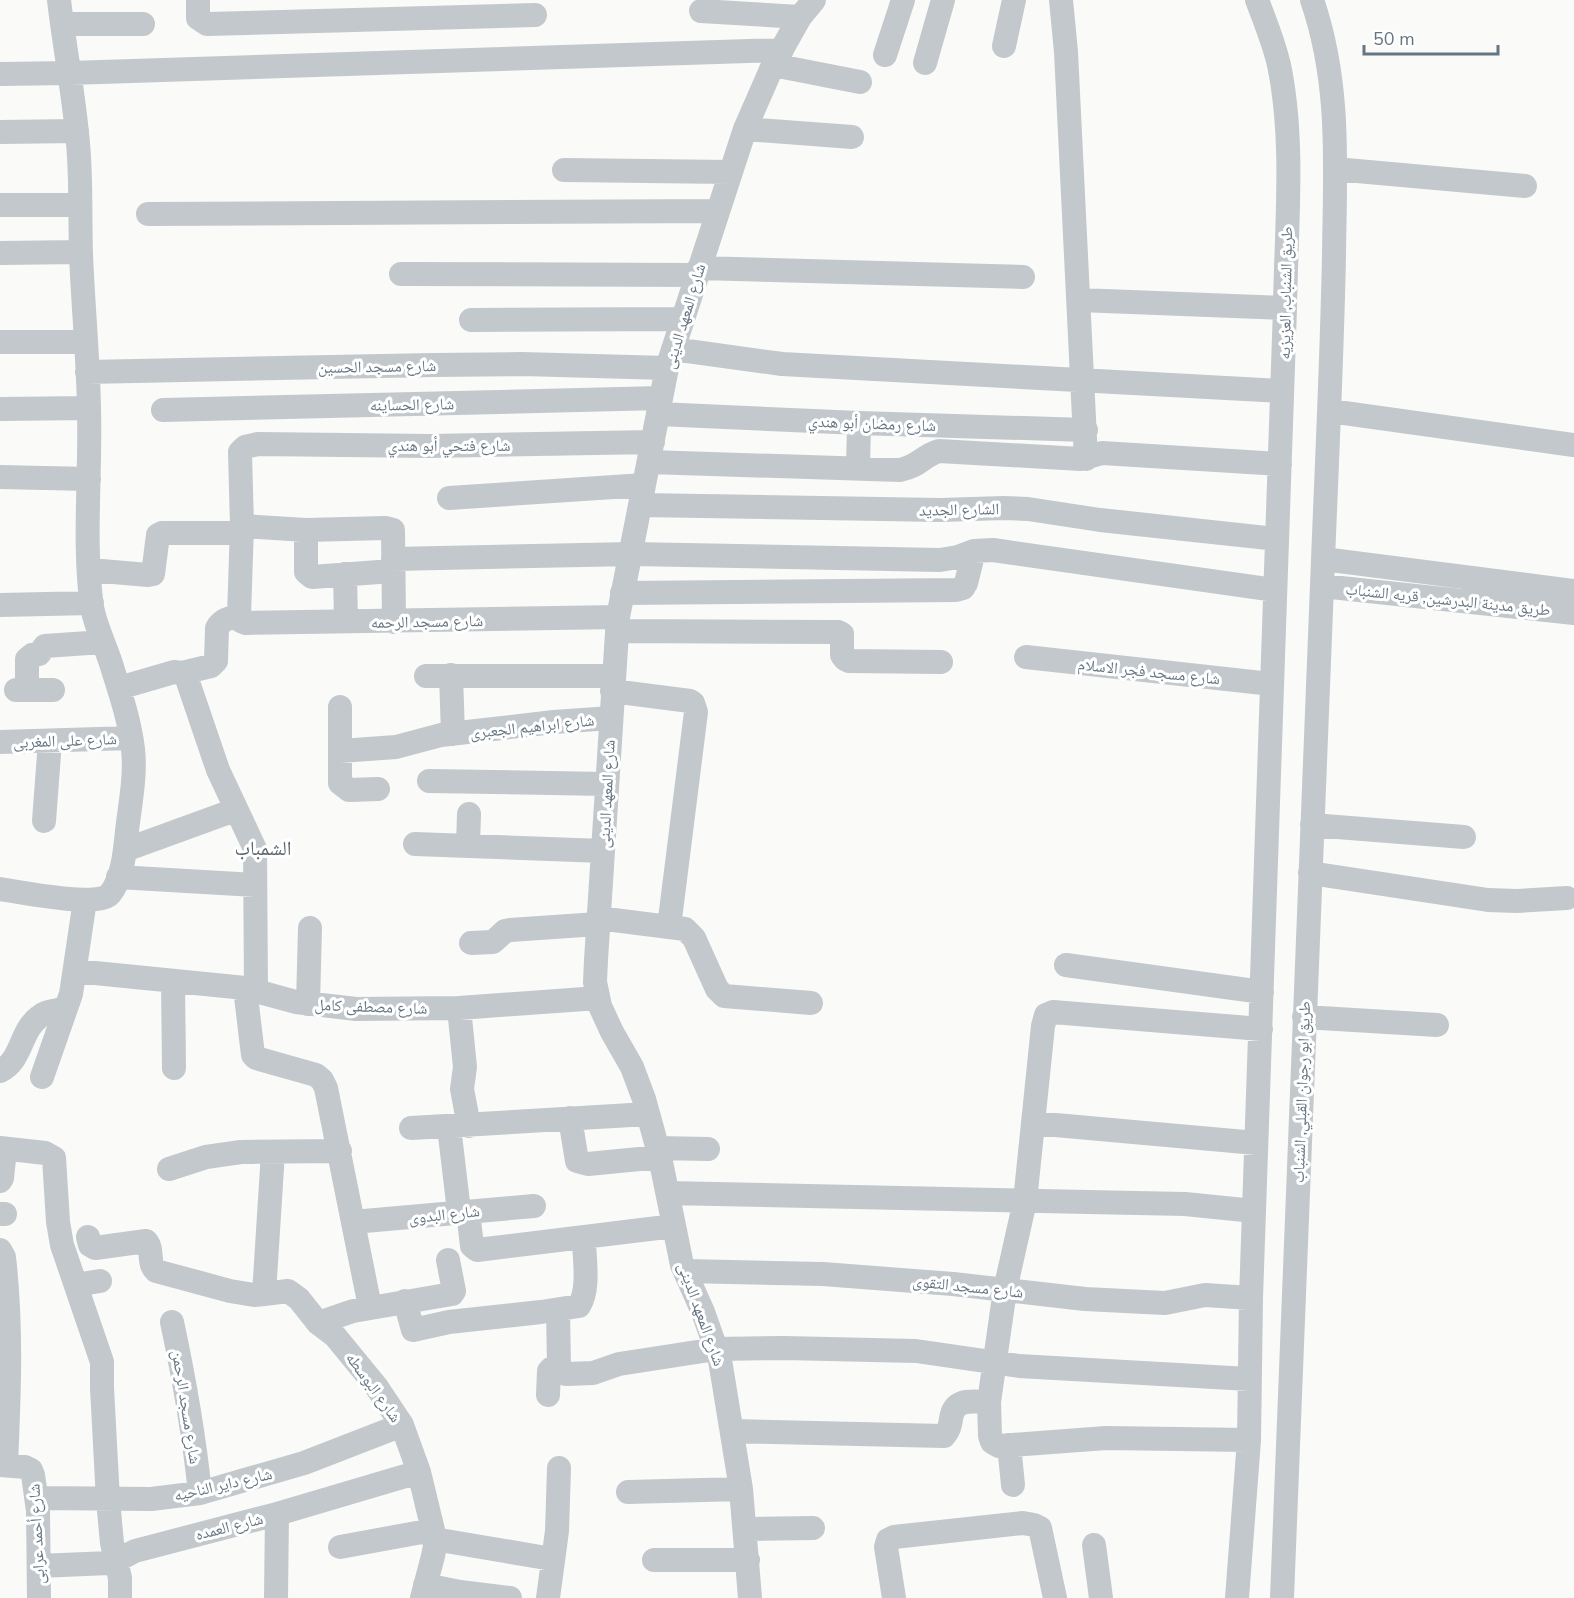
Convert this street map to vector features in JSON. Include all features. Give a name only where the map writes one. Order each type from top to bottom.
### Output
[{"type":"street","points":[[0,889],[85,900],[102,900],[107,897],[118,877],[124,850],[133,777],[134,758],[131,738],[119,688],[92,603],[89,408],[77,131],[59,0]]},
{"type":"street","points":[[198,0],[198,18],[207,24],[535,15]]},
{"type":"street","points":[[885,55],[903,0]]},
{"type":"street","points":[[925,63],[943,0]]},
{"type":"street","points":[[1004,46],[1014,0]]},
{"type":"street","points":[[1061,0],[1066,52],[1086,459]]},
{"type":"street","name":"طريق الشنباب, العزيزيه","points":[[1257,0],[1279,64],[1284,99],[1287,183],[1275,590]]},
{"type":"street","points":[[1312,0],[1321,26],[1330,72],[1335,123],[1330,411],[1322,586]]},
{"type":"street","points":[[700,11],[807,9]]},
{"type":"street","name":"شارع المعهد الدينى","points":[[750,1598],[741,1489],[724,1378],[703,1312],[685,1270],[648,1114],[632,1068],[603,1015],[595,982],[617,624],[670,359],[745,129],[777,57],[807,9]]},
{"type":"street","points":[[62,24],[143,24]]},
{"type":"street","points":[[0,74],[777,57],[860,82]]},
{"type":"street","points":[[745,129],[852,137]]},
{"type":"street","points":[[0,132],[77,131]]},
{"type":"street","points":[[1335,169],[1525,186]]},
{"type":"street","points":[[564,170],[730,172]]},
{"type":"street","points":[[0,205],[80,205]]},
{"type":"street","points":[[148,214],[717,212]]},
{"type":"street","points":[[0,253],[81,252]]},
{"type":"street","points":[[401,274],[698,271],[1023,277]]},
{"type":"street","points":[[1079,300],[1285,308]]},
{"type":"street","points":[[471,320],[682,320]]},
{"type":"street","points":[[0,342],[85,342]]},
{"type":"street","name":"شارع مسجد الحسين","points":[[87,372],[670,359],[1282,391]]},
{"type":"street","name":"شارع الحساينه","points":[[163,410],[660,406]]},
{"type":"street","name":"شارع رمضان أبو هندي","points":[[660,406],[859,423],[1086,430]]},
{"type":"street","points":[[0,409],[89,408]]},
{"type":"street","points":[[1330,411],[1574,445]]},
{"type":"street","points":[[858,468],[859,423]]},
{"type":"street","name":"شارع فتحي أبو هندي","points":[[242,529],[240,452],[245,447],[258,444],[430,446],[646,474]]},
{"type":"street","points":[[448,498],[646,474],[858,468],[900,470],[910,468],[930,454],[939,451],[1086,459],[1102,453],[1280,464]]},
{"type":"street","name":"الشارع الجديد","points":[[646,474],[940,510],[1028,509],[1100,520],[1277,538]]},
{"type":"street","points":[[0,477],[89,479]]},
{"type":"street","points":[[90,570],[153,574],[156,542],[158,535],[162,533],[242,529],[306,531],[391,528],[393,530],[394,622]]},
{"type":"street","points":[[119,688],[174,672],[182,673],[211,666],[216,661],[219,623],[239,616],[242,529]]},
{"type":"street","points":[[306,531],[306,572],[312,577],[345,574],[392,565],[632,554],[940,560],[974,551],[993,550],[1275,590],[1251,1298],[1249,1440],[1237,1598]]},
{"type":"street","points":[[622,593],[956,590],[963,588],[966,583],[974,551]]},
{"type":"street","name":"طريق مدينة البدرشين, قريه الشنباب","points":[[1323,559],[1574,591]]},
{"type":"street","points":[[345,574],[346,621]]},
{"type":"street","name":"طريق مدينة البدرشين, قريه الشنباب","points":[[1322,586],[1574,613]]},
{"type":"street","name":"طريق ابو رجوان القبلي, الشنباب","points":[[1282,1598],[1322,586]]},
{"type":"street","points":[[0,605],[92,603]]},
{"type":"street","name":"شارع مسجد الرحمه","points":[[239,616],[241,621],[246,623],[346,621],[617,624],[837,632],[842,634],[843,638],[842,655],[849,661],[941,662]]},
{"type":"street","points":[[53,690],[22,690],[27,659],[32,654],[39,654],[45,646],[103,642]]},
{"type":"street","name":"شارع مسجد فجر الاسلام","points":[[1026,657],[1272,684]]},
{"type":"street","points":[[182,673],[187,679],[218,770],[255,849],[250,989],[253,1055],[256,1058],[307,1071],[322,1080],[326,1088],[370,1307]]},
{"type":"street","points":[[426,676],[451,675],[612,683],[693,703],[696,712],[669,927]]},
{"type":"street","name":"شارع ابراهيم الجعبرى","points":[[451,675],[453,734]]},
{"type":"street","points":[[340,707],[339,783],[349,790],[378,789]]},
{"type":"street","name":"شارع ابراهيم الجعبرى","points":[[340,751],[396,747],[441,735],[611,718]]},
{"type":"street","name":"شارع على المغربى","points":[[0,742],[131,738]]},
{"type":"street","points":[[44,821],[50,741]]},
{"type":"street","points":[[429,781],[607,784]]},
{"type":"street","points":[[124,850],[235,810]]},
{"type":"street","points":[[468,845],[469,814]]},
{"type":"street","points":[[1312,825],[1464,837]]},
{"type":"street","points":[[415,844],[603,851]]},
{"type":"street","points":[[1310,873],[1488,900],[1567,898]]},
{"type":"street","points":[[118,877],[255,885]]},
{"type":"street","points":[[42,1077],[71,994],[85,900]]},
{"type":"street","points":[[471,943],[493,942],[505,931],[510,930],[598,921],[669,927],[685,930],[694,938],[717,989],[724,996],[811,1003]]},
{"type":"street","points":[[308,1004],[310,928]]},
{"type":"street","points":[[1066,965],[1262,992]]},
{"type":"street","name":"شارع مصطفى كامل","points":[[75,971],[250,989],[308,1004],[386,1010],[459,1008],[598,998]]},
{"type":"street","points":[[173,982],[174,1068]]},
{"type":"street","points":[[0,1071],[11,1064],[39,1016],[66,1007]]},
{"type":"street","points":[[459,1008],[465,1067],[459,1126],[463,1211],[472,1246],[477,1250],[674,1226]]},
{"type":"street","points":[[1249,1440],[1106,1438],[999,1446],[992,1442],[989,1402],[1005,1290],[1025,1201],[1046,1015],[1053,1012],[1261,1029]]},
{"type":"street","points":[[1304,1017],[1437,1024]]},
{"type":"street","points":[[411,1128],[648,1114]]},
{"type":"street","points":[[570,1118],[577,1161],[588,1164],[659,1153],[708,1149]]},
{"type":"street","points":[[1033,1124],[1256,1143]]},
{"type":"street","points":[[0,1181],[2,1179],[3,1149],[45,1153],[54,1158],[58,1222],[62,1245],[102,1362],[108,1500],[120,1578],[120,1598]]},
{"type":"street","points":[[169,1169],[223,1154],[340,1151]]},
{"type":"street","points":[[88,1237],[90,1245],[95,1248],[147,1241],[150,1245],[152,1267],[156,1271],[231,1291],[254,1295],[264,1294],[273,1152]]},
{"type":"street","points":[[668,1193],[1185,1204],[1254,1211]]},
{"type":"street","name":"شارع البدوى","points":[[353,1222],[534,1206]]},
{"type":"street","points":[[405,1301],[413,1330],[449,1322],[579,1306],[583,1300],[584,1238]]},
{"type":"street","points":[[0,1250],[4,1257],[10,1316],[10,1386],[3,1465]]},
{"type":"street","points":[[318,1323],[370,1307],[454,1293],[448,1260]]},
{"type":"street","name":"شارع مسجد التقوى","points":[[685,1270],[823,1274],[1085,1299],[1165,1303],[1205,1295],[1251,1298]]},
{"type":"street","points":[[76,1285],[100,1281]]},
{"type":"street","name":"شارع البوسطه","points":[[264,1294],[288,1291],[299,1299],[318,1323],[335,1336],[376,1386],[402,1425],[419,1472],[433,1534],[433,1556],[423,1592]]},
{"type":"street","points":[[558,1310],[559,1368],[566,1374],[593,1373],[620,1364],[716,1349],[784,1348],[916,1351],[1019,1366],[1249,1379]]},
{"type":"street","name":"شارع مسجد الرحمن","points":[[172,1322],[187,1397],[200,1493]]},
{"type":"street","points":[[548,1395],[549,1371],[552,1368],[559,1368]]},
{"type":"street","points":[[733,1431],[944,1436],[949,1430],[952,1410],[955,1406],[969,1402],[989,1402]]},
{"type":"street","name":"شارع داير الناحيه","points":[[37,1498],[151,1499],[200,1493],[304,1463],[402,1425]]},
{"type":"street","points":[[1009,1445],[1013,1485]]},
{"type":"street","name":"شارع أحمد عرابى","points":[[3,1465],[25,1467],[31,1470],[37,1498],[39,1598]]},
{"type":"street","points":[[548,1598],[557,1531],[559,1468]]},
{"type":"street","name":"شارع العمده","points":[[39,1566],[116,1561],[135,1551],[277,1514],[419,1472]]},
{"type":"street","points":[[628,1492],[741,1489]]},
{"type":"street","points":[[276,1598],[277,1514]]},
{"type":"street","points":[[894,1598],[886,1547],[888,1540],[894,1537],[1023,1523],[1034,1524],[1040,1528],[1055,1598]]},
{"type":"street","points":[[745,1529],[813,1528]]},
{"type":"street","points":[[340,1547],[433,1534],[552,1559]]},
{"type":"street","points":[[1094,1545],[1101,1598]]},
{"type":"street","points":[[654,1560],[748,1560]]},
{"type":"street","points":[[423,1592],[460,1592],[510,1598]]},
{"type":"district","name":"الشمباب","points":[[263,848]]}]
